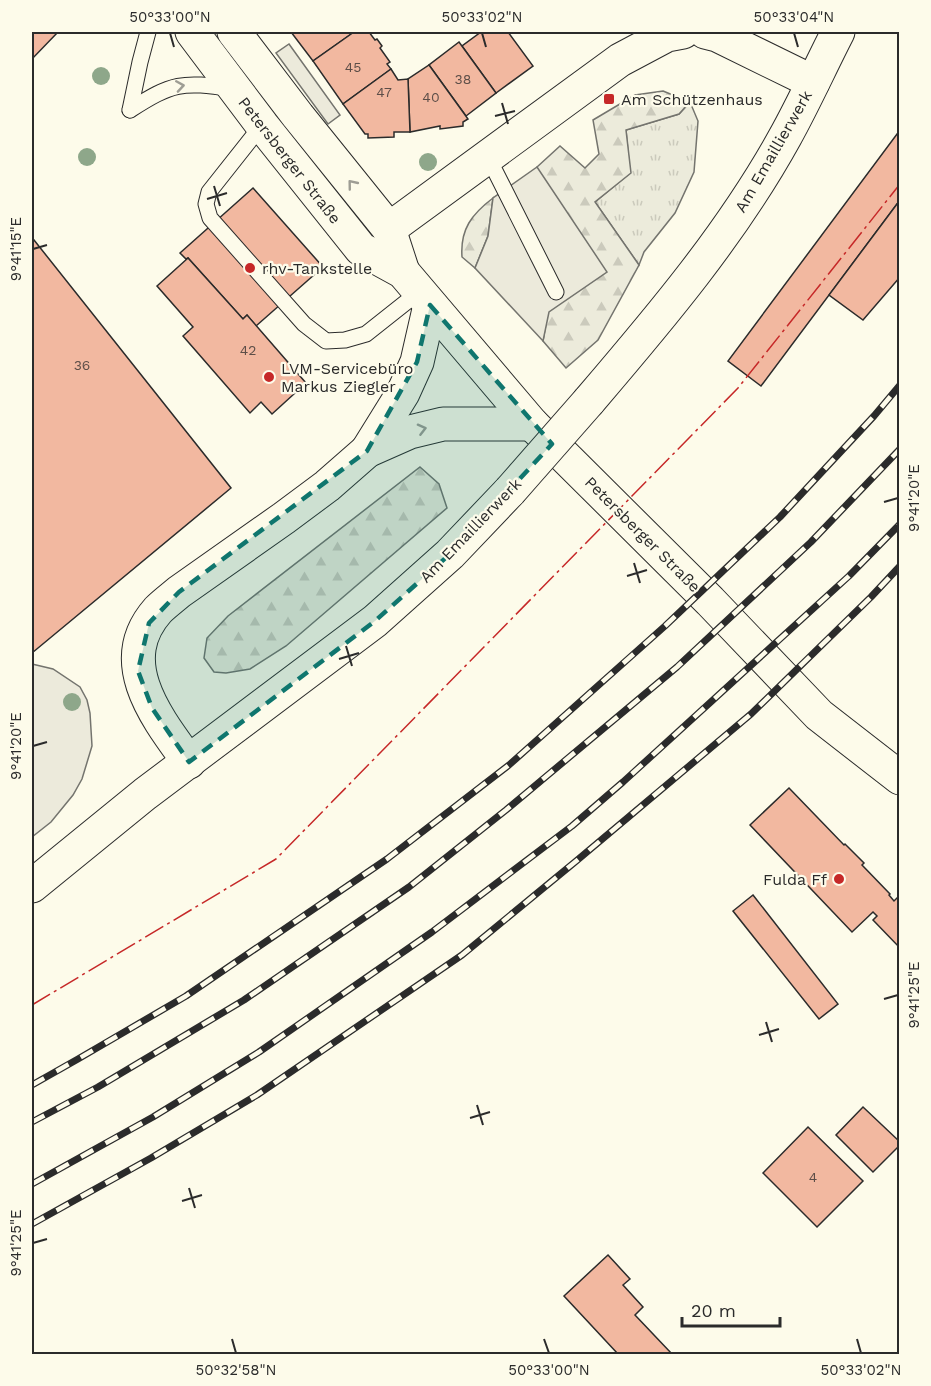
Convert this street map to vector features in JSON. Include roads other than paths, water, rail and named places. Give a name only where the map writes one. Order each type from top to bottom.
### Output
[{"type":"main road","name":"Petersberger Straße","points":[[192,32],[262,125],[361,249],[417,290],[532,424],[710,601],[819,716],[900,778]]},
{"type":"main road","name":"Petersberger Straße","points":[[234,32],[389,229],[417,290]]},
{"type":"main road","points":[[389,229],[620,60],[660,38],[683,32]]},
{"type":"main road","points":[[705,32],[717,35],[813,82]]},
{"type":"main road","name":"Am Emaillierwerk","points":[[32,886],[145,794],[375,621],[450,554],[510,491],[589,401],[684,286],[732,221],[784,138],[813,82],[833,35]]},
{"type":"main road","points":[[368,451],[403,393],[417,362],[417,290]]},
{"type":"main road","points":[[189,762],[152,708],[138,671],[140,646],[149,623],[160,608],[327,486],[368,451],[410,432],[443,424],[532,424]]},
{"type":"lane","points":[[148,32],[130,110],[160,91],[176,86],[193,84],[236,90]]},
{"type":"lane","points":[[262,125],[209,192],[206,204],[210,218],[304,324],[326,341],[345,340],[366,334],[417,290]]},
{"type":"lane","points":[[488,157],[556,292]]},
{"type":"railway","points":[[32,1085],[186,996],[387,859],[509,765],[665,626],[780,517],[900,385]]},
{"type":"railway","points":[[32,1122],[98,1087],[244,1000],[409,887],[506,810],[677,667],[811,542],[900,449]]},
{"type":"railway","points":[[32,1184],[153,1117],[259,1052],[432,932],[572,826],[849,576],[900,524]]},
{"type":"railway","points":[[32,1224],[151,1158],[257,1095],[462,955],[751,714],[900,566]]},
{"type":"place","name":"Am Schützenhaus","points":[[609,99]]},
{"type":"place","name":"rhv-Tankstelle","points":[[250,268]]},
{"type":"place","name":"LVM-Servicebüro Markus Ziegler","points":[[269,377]]},
{"type":"place","name":"Fulda Ff","points":[[839,879]]}]
